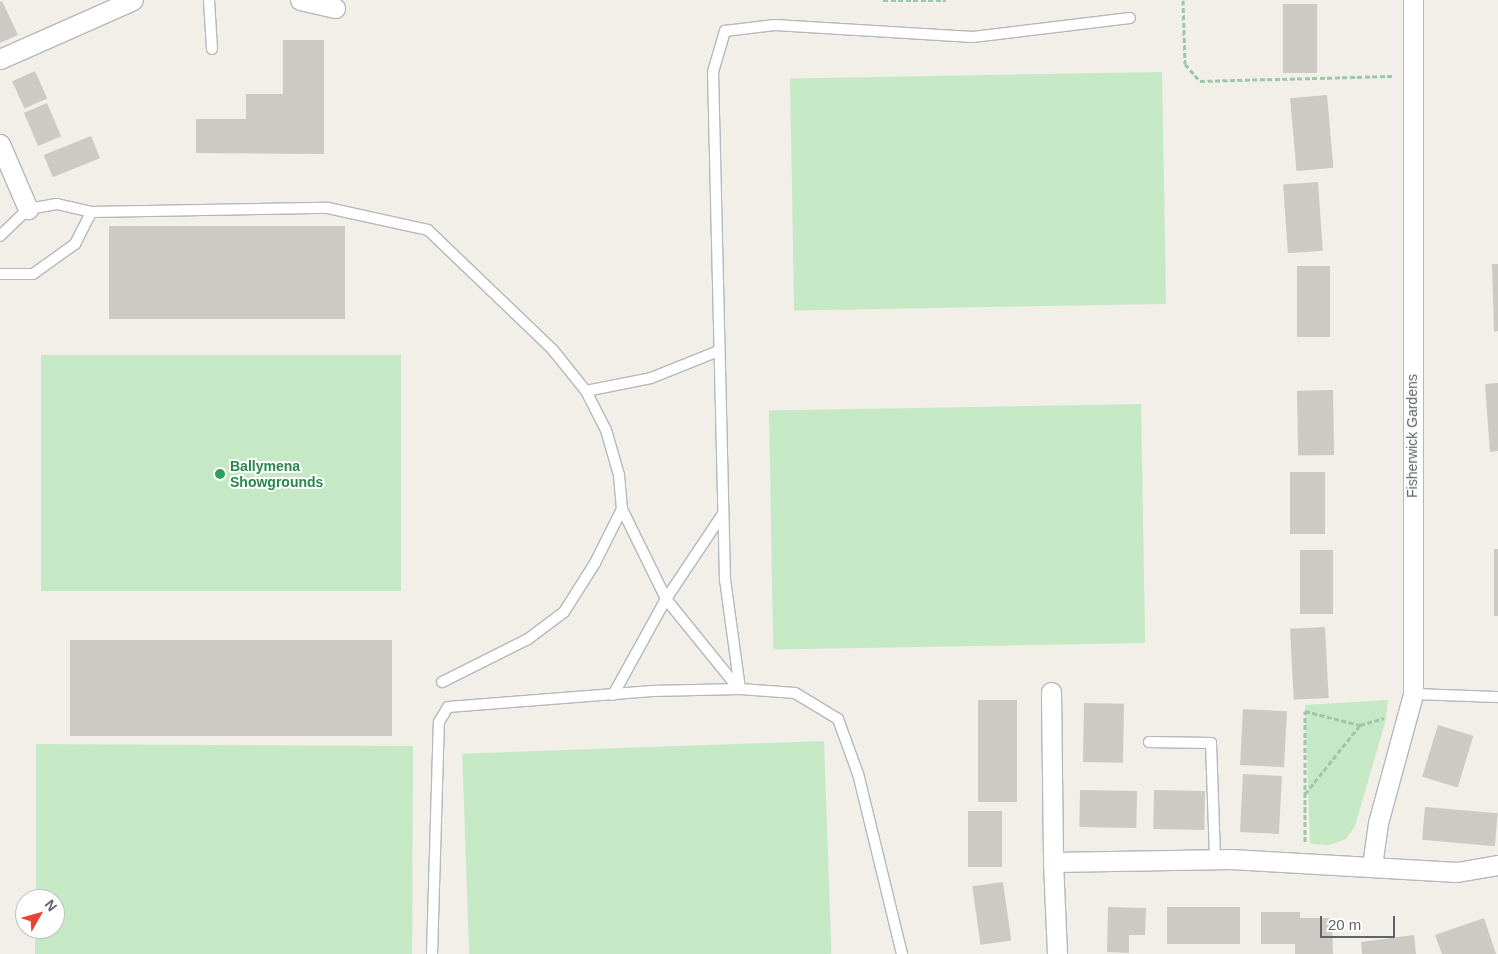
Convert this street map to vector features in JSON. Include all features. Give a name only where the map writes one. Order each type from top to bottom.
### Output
[{"type":"street","points":[[0,59],[133,0]]},
{"type":"street","points":[[300,0],[335,8]]},
{"type":"street","name":"Fisherwick Gardens","points":[[1372,866],[1378,823],[1411,702],[1414,0]]},
{"type":"street","points":[[0,144],[28,209]]},
{"type":"street","points":[[1051,692],[1053,862],[1058,954]]},
{"type":"street","points":[[1053,862],[1215,859],[1305,862],[1457,872],[1498,865]]},
{"type":"lane","points":[[209,0],[212,49]]},
{"type":"lane","points":[[740,689],[725,580],[718,351],[713,72],[725,31],[776,25],[973,37],[1130,18]]},
{"type":"lane","points":[[0,236],[28,209],[57,204],[91,212],[328,208],[428,230],[553,350],[586,391],[606,430],[619,475],[622,508],[666,599],[740,689]]},
{"type":"lane","points":[[0,274],[33,274],[75,244],[91,212]]},
{"type":"lane","points":[[586,391],[651,378],[718,351]]},
{"type":"lane","points":[[442,682],[528,639],[564,612],[595,563],[622,508]]},
{"type":"lane","points":[[612,694],[666,599],[722,515]]},
{"type":"lane","points":[[432,954],[439,722],[448,707],[612,694],[740,689],[796,693],[838,719],[858,774],[902,954]]},
{"type":"lane","points":[[1411,702],[1498,697]]},
{"type":"lane","points":[[1149,742],[1210,743],[1215,859]]},
{"type":"path","points":[[883,0],[946,0]]},
{"type":"path","points":[[1183,0],[1185,64],[1200,81],[1413,76]]},
{"type":"path","points":[[1305,795],[1360,724],[1411,702]]},
{"type":"path","points":[[1305,862],[1305,711],[1360,724]]},
{"type":"green space","points":[[1162,72],[1166,304],[794,310],[790,78]]},
{"type":"green space","name":"Ballymena Showgrounds","points":[[41,355],[401,355],[401,591],[41,591]]},
{"type":"green space","points":[[1141,404],[1145,643],[773,649],[769,410]]},
{"type":"green space","points":[[1388,700],[1385,723],[1355,826],[1346,839],[1329,845],[1310,844],[1305,705]]},
{"type":"green space","points":[[824,741],[831,954],[469,954],[462,754]]},
{"type":"green space","points":[[36,744],[413,746],[412,954],[35,954],[35,939],[65,939],[65,889],[36,889]]},
{"type":"building","points":[[2,1],[18,35],[0,43],[0,2]]},
{"type":"building","points":[[1283,4],[1317,4],[1317,73],[1283,73]]},
{"type":"building","points":[[283,40],[324,40],[324,154],[196,153],[196,119],[246,119],[246,94],[283,94]]},
{"type":"building","points":[[35,71],[47,98],[24,109],[12,81]]},
{"type":"building","points":[[1327,95],[1333,168],[1297,171],[1290,98]]},
{"type":"building","points":[[47,103],[61,136],[38,146],[24,113]]},
{"type":"building","points":[[91,136],[100,158],[53,177],[44,155]]},
{"type":"building","points":[[1318,182],[1323,251],[1288,253],[1283,184]]},
{"type":"building","points":[[109,226],[345,226],[345,319],[109,319]]},
{"type":"building","points":[[1492,264],[1498,264],[1498,331],[1494,332]]},
{"type":"building","points":[[1297,266],[1330,266],[1330,337],[1297,337]]},
{"type":"building","points":[[1498,383],[1498,451],[1490,452],[1485,384]]},
{"type":"building","points":[[1333,390],[1334,455],[1298,456],[1297,391]]},
{"type":"building","points":[[1290,472],[1325,472],[1325,534],[1290,534]]},
{"type":"building","points":[[1494,549],[1498,549],[1498,616],[1494,616]]},
{"type":"building","points":[[1300,550],[1333,550],[1333,614],[1300,614]]},
{"type":"building","points":[[1325,627],[1329,698],[1294,700],[1290,629]]},
{"type":"building","points":[[70,640],[392,640],[392,736],[70,736]]},
{"type":"building","points":[[978,700],[1017,700],[1017,802],[978,802]]},
{"type":"building","points":[[1084,703],[1124,704],[1123,763],[1083,762]]},
{"type":"building","points":[[1243,709],[1287,711],[1284,767],[1240,765]]},
{"type":"building","points":[[1438,725],[1473,736],[1458,787],[1422,777]]},
{"type":"building","points":[[1243,774],[1282,776],[1279,834],[1240,832]]},
{"type":"building","points":[[1080,790],[1137,791],[1136,828],[1079,827]]},
{"type":"building","points":[[1154,790],[1205,791],[1204,830],[1153,829]]},
{"type":"building","points":[[1425,807],[1498,813],[1495,846],[1422,840]]},
{"type":"building","points":[[968,811],[1002,811],[1002,867],[968,867]]},
{"type":"building","points":[[1003,882],[1011,940],[981,945],[972,886]]},
{"type":"building","points":[[1108,907],[1146,908],[1145,935],[1129,935],[1129,953],[1107,952]]},
{"type":"building","points":[[1167,907],[1240,907],[1240,944],[1167,944]]},
{"type":"building","points":[[1261,912],[1300,912],[1300,918],[1332,918],[1333,954],[1295,954],[1295,944],[1261,944]]},
{"type":"building","points":[[1484,918],[1496,954],[1442,954],[1435,935]]},
{"type":"building","points":[[1414,935],[1416,954],[1362,954],[1361,942]]},
{"type":"place","name":"Ballymena Showgrounds","points":[[220,474]]}]
